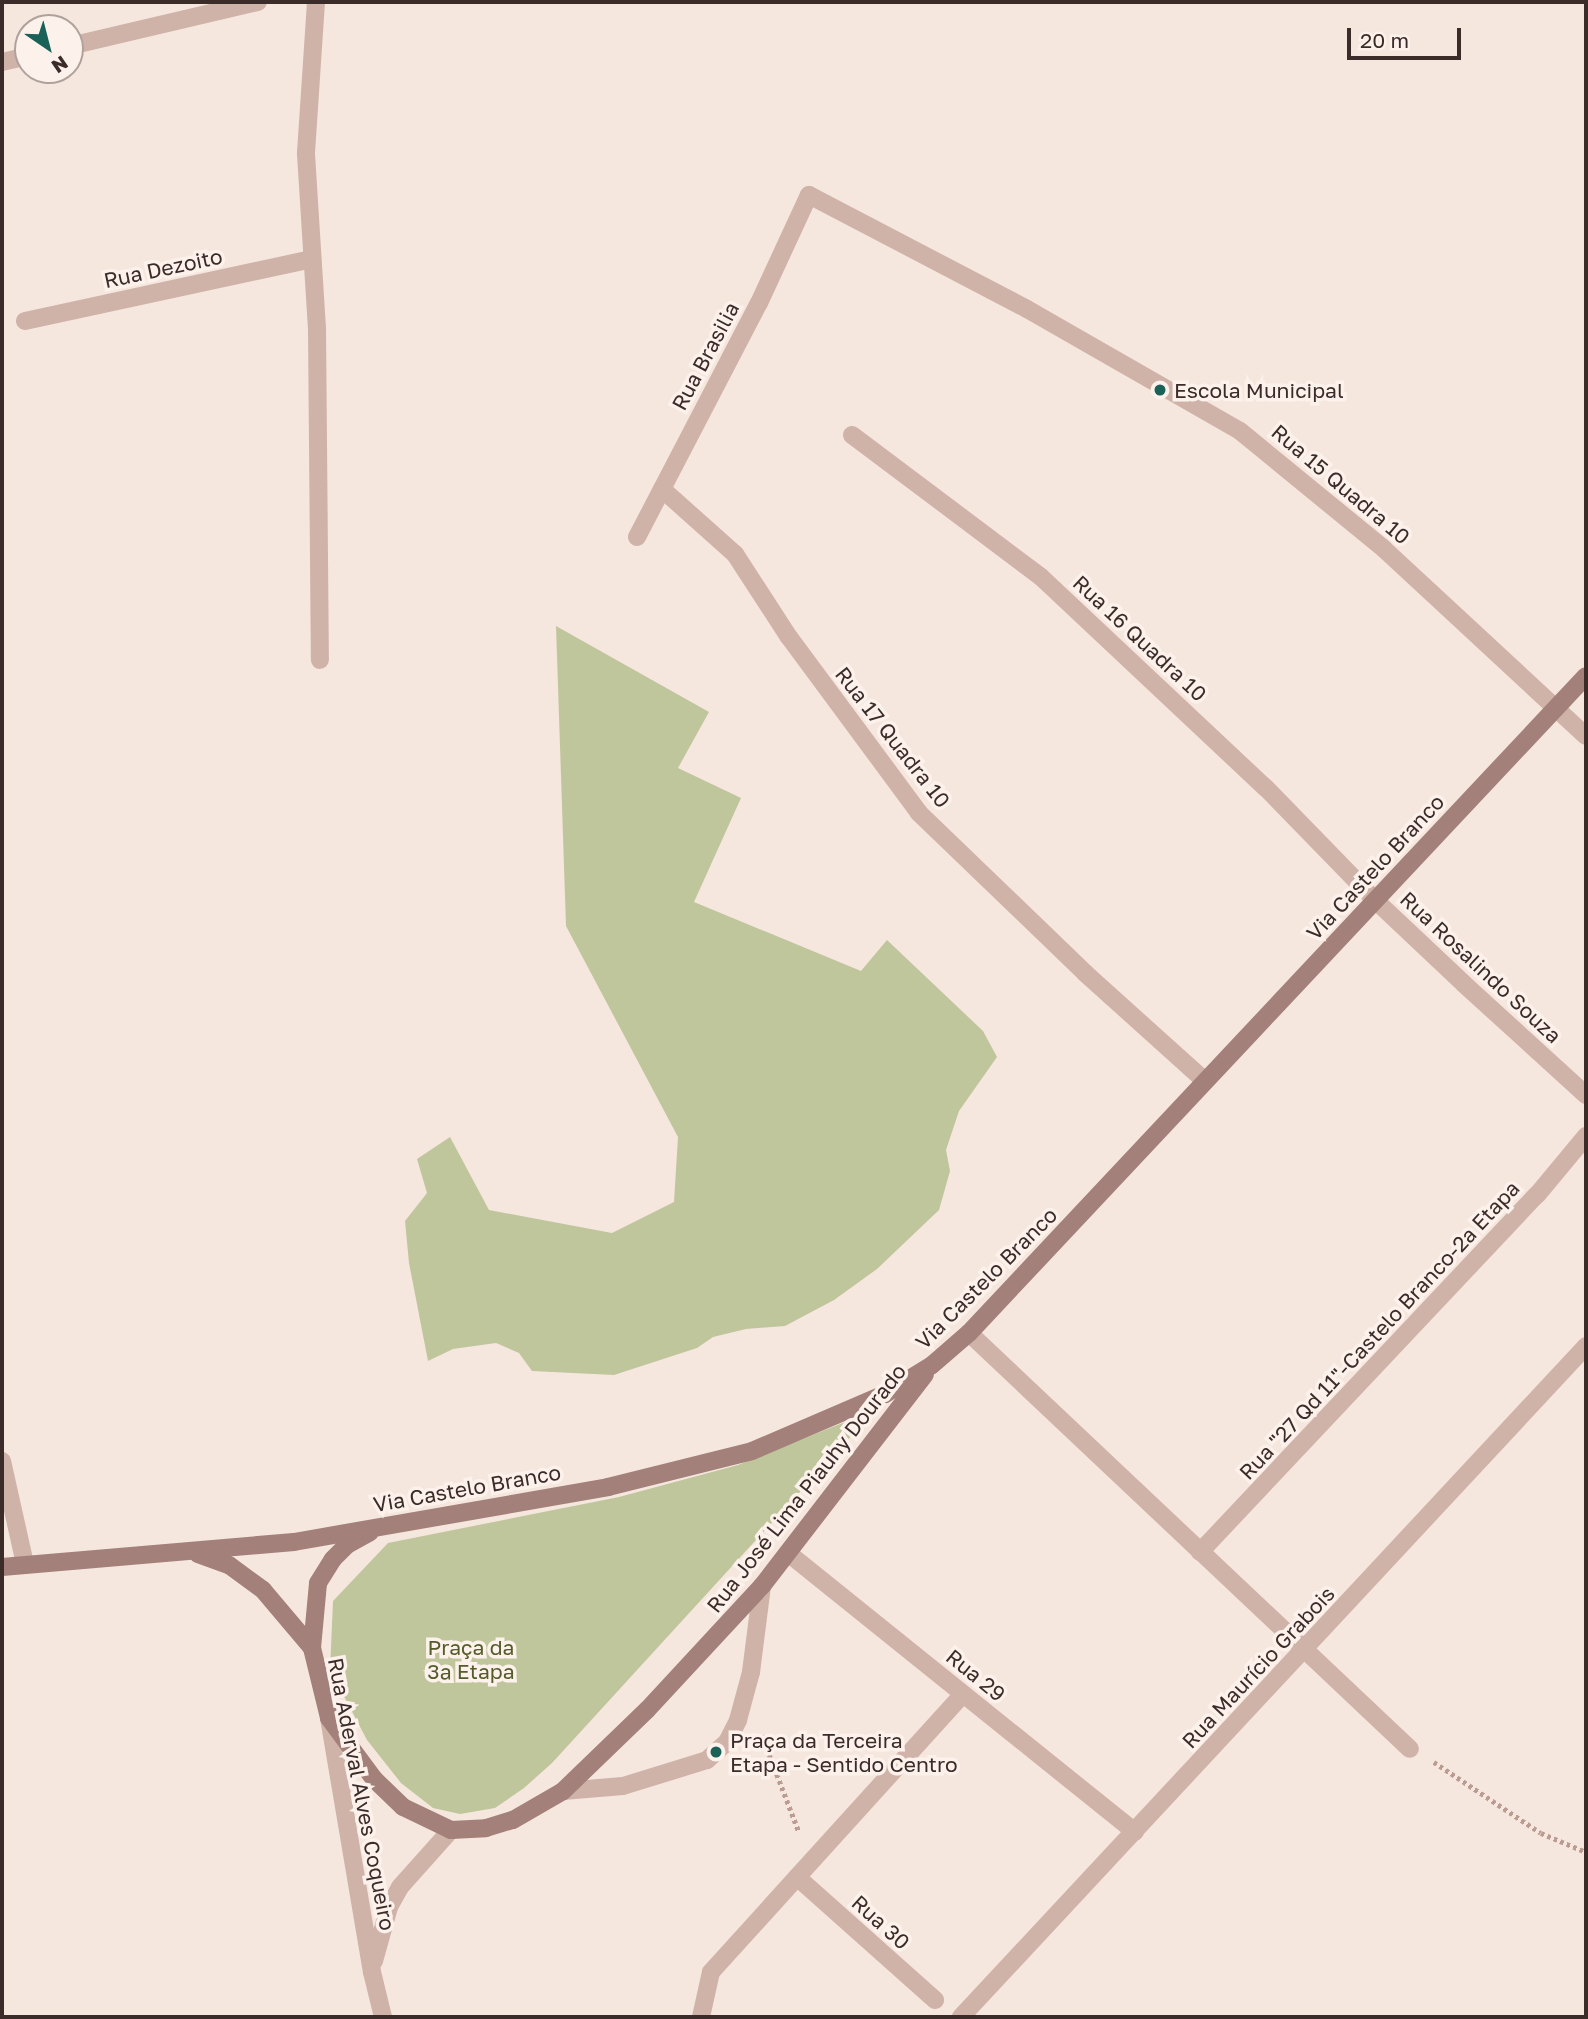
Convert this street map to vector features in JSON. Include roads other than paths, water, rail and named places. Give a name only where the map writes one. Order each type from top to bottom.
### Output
[{"type":"main road","name":"Via Castelo Branco","points":[[2,1567],[293,1542],[608,1487],[752,1451],[874,1399],[932,1366],[969,1333],[1586,676]]},
{"type":"main road","name":"Rua José Lima Piauhy Dourado","points":[[329,1718],[374,1779],[403,1807],[451,1830],[486,1828],[513,1820],[563,1791],[647,1710],[762,1586],[932,1366]]},
{"type":"main road","points":[[312,1648],[318,1583],[333,1559],[347,1545],[385,1524]]},
{"type":"main road","name":"Rua Aderval Alves Coqueiro","points":[[195,1552],[229,1565],[263,1590],[312,1648],[329,1718]]},
{"type":"street","points":[[84,43],[258,2]]},
{"type":"street","points":[[316,2],[306,154],[317,343],[320,660]]},
{"type":"street","name":"Rua Brasilia","points":[[637,537],[759,303],[809,195]]},
{"type":"street","name":"Rua 15 Quadra 10","points":[[809,195],[1027,309],[1240,431],[1384,549],[1558,707],[1586,736]]},
{"type":"street","name":"Rua Dezoito","points":[[24,321],[311,259]]},
{"type":"street","name":"Rua 16 Quadra 10","points":[[852,435],[1041,577],[1266,788],[1376,900]]},
{"type":"street","name":"Rua 17 Quadra 10","points":[[662,489],[735,554],[789,637],[919,813],[1085,973],[1204,1080]]},
{"type":"street","name":"Rua Rosalindo Souza","points":[[1376,900],[1586,1095]]},
{"type":"street","name":"Rua \"27 Qd 11\"-Castelo Branco-2ª Etapa","points":[[1200,1552],[1537,1195],[1586,1136]]},
{"type":"street","points":[[969,1333],[1410,1749]]},
{"type":"street","name":"Rua Maurício Grabois","points":[[961,2017],[1586,1346]]},
{"type":"street","points":[[2,1461],[25,1564]]},
{"type":"street","name":"Rua 29","points":[[788,1553],[1135,1832]]},
{"type":"street","points":[[563,1791],[623,1786],[707,1760],[727,1742],[738,1720],[746,1692],[757,1640],[762,1586]]},
{"type":"street","points":[[701,2017],[711,1972],[963,1694]]},
{"type":"street","name":"Rua Aderval Alves Coqueiro","points":[[329,1718],[372,1972],[383,2017]]},
{"type":"street","points":[[372,1972],[380,1932],[394,1897],[418,1864],[451,1830]]},
{"type":"street","name":"Rua 30","points":[[797,1877],[935,2000]]},
{"type":"place","name":"Escola Municipal","points":[[1160,390]]},
{"type":"place","name":"Praça da Terceira Etapa - Sentido Centro","points":[[716,1752]]},
{"type":"park label","name":"Praça da 3ª Etapa","points":[[471,1659]]}]
